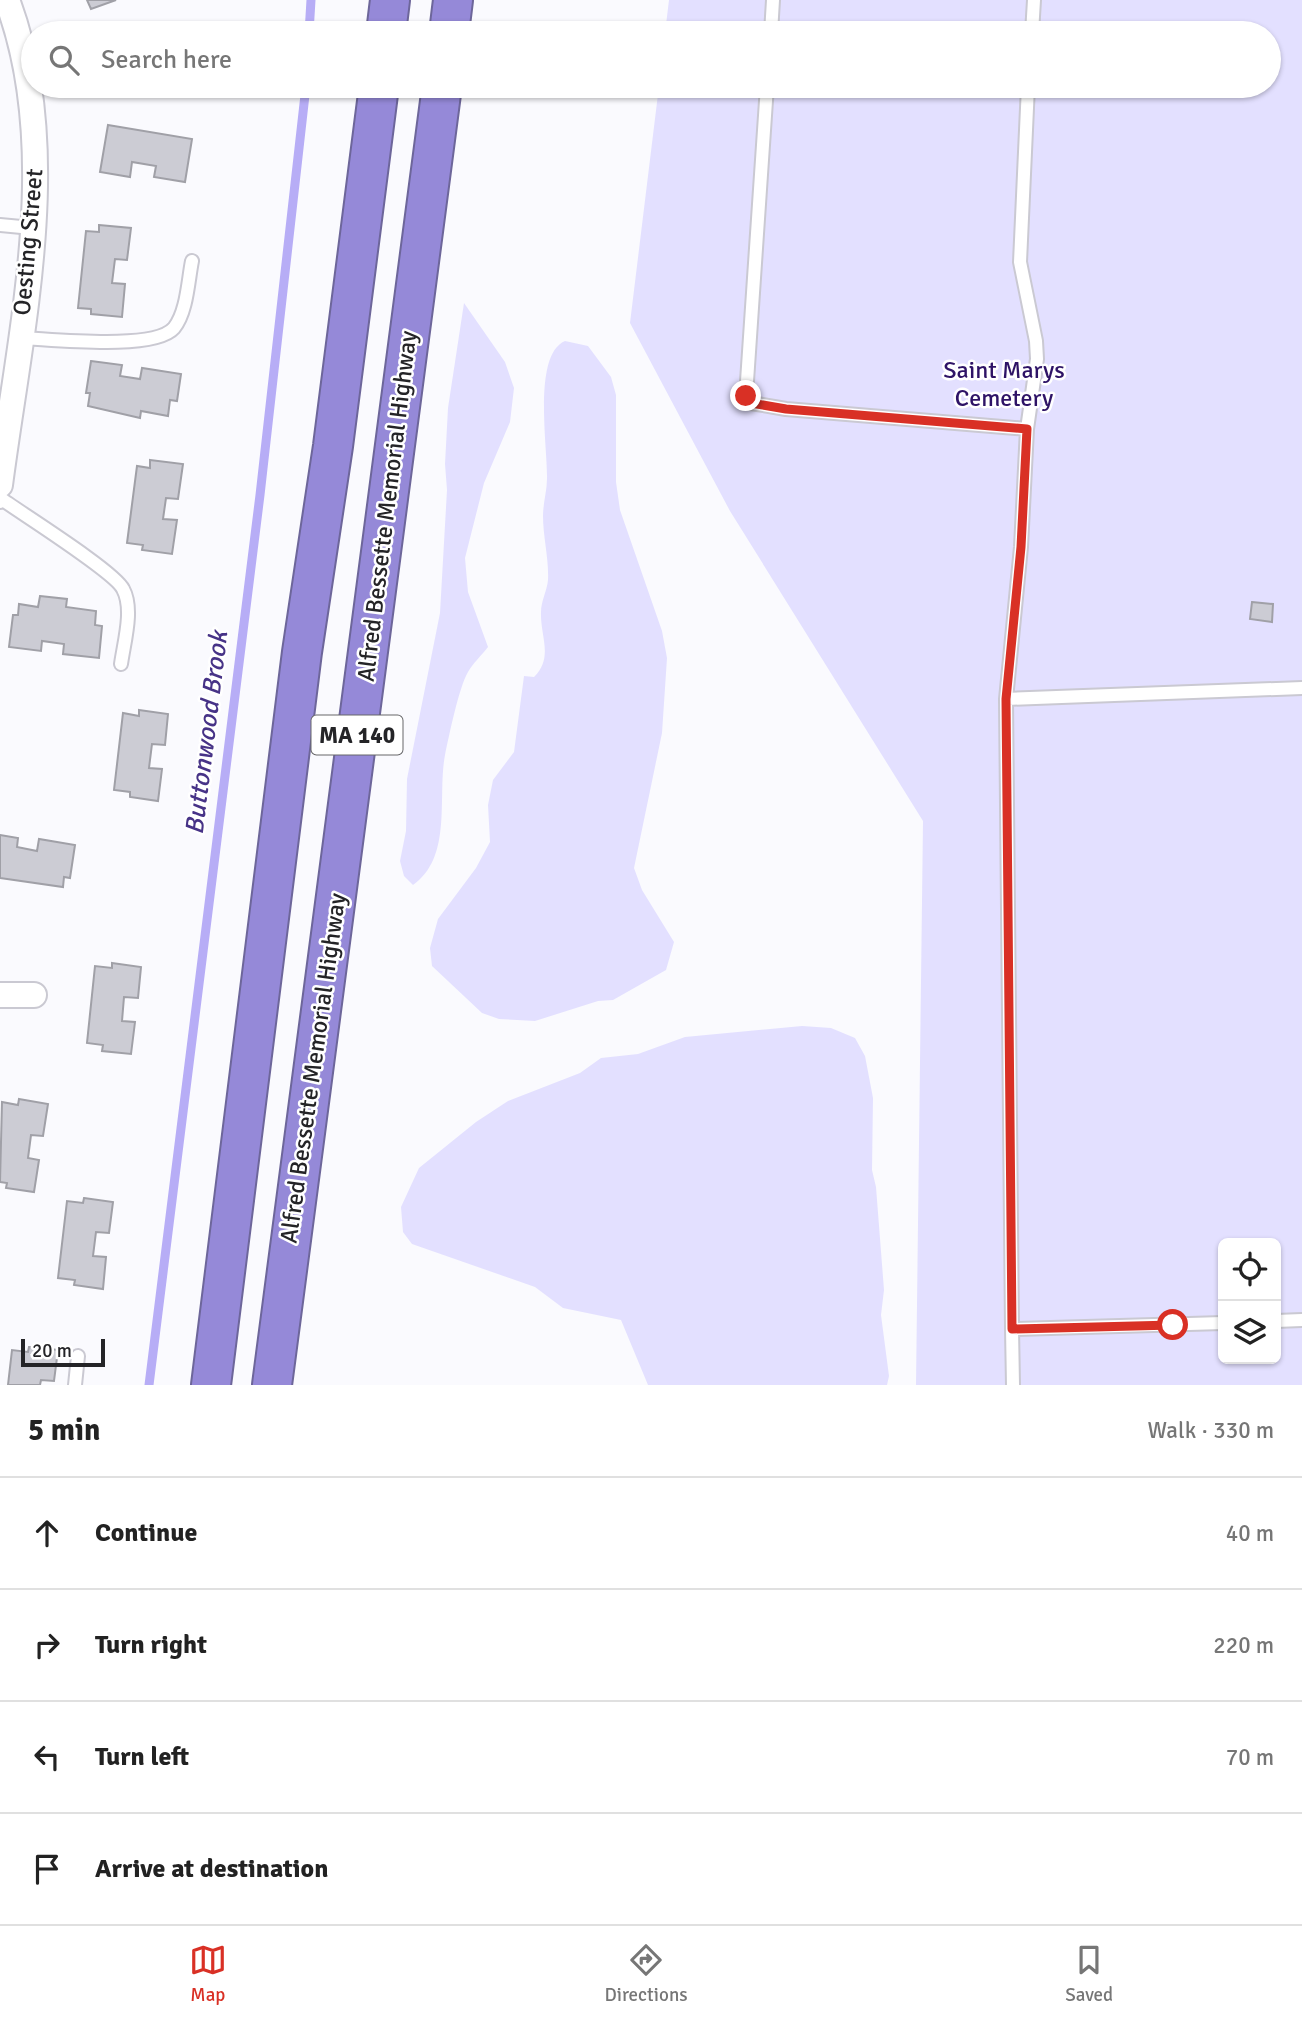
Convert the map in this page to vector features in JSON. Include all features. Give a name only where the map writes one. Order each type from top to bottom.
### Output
[{"type":"highway","points":[[387,21],[390,0]]},
{"type":"highway","points":[[450,21],[453,0]]},
{"type":"highway","name":"MA 140","points":[[211,1385],[300,665],[333,446],[377,98]]},
{"type":"highway","name":"Alfred Bessette Memorial Highway","points":[[272,1385],[440,98]]},
{"type":"street","name":"Oesting Street","points":[[7,0],[21,45]]},
{"type":"street","name":"Oesting Street","points":[[1,493],[32,228],[36,134],[32,98]]},
{"type":"street","points":[[0,995],[34,995]]},
{"type":"lane","points":[[772,21],[773,0]]},
{"type":"lane","points":[[1033,21],[1034,0]]},
{"type":"lane","points":[[766,98],[746,396],[751,403],[786,409],[1027,429]]},
{"type":"lane","points":[[1013,1385],[1006,699],[1021,547],[1027,429],[1037,359],[1036,341],[1020,262],[1027,98]]},
{"type":"lane","points":[[0,225],[32,228]]},
{"type":"lane","points":[[20,338],[140,341],[161,337],[173,329],[181,316],[192,261]]},
{"type":"lane","points":[[1,493],[63,543],[109,571],[123,589],[128,606],[121,663]]},
{"type":"lane","points":[[1006,699],[1302,688]]},
{"type":"lane","points":[[1281,1321],[1302,1320]]},
{"type":"lane","points":[[1012,1329],[1218,1323]]},
{"type":"lane","points":[[75,1385],[78,1356]]},
{"type":"green space","name":"Saint Marys Cemetery","points":[[669,0],[1302,0],[1302,1385],[916,1385],[923,821],[730,511],[630,323],[658,98],[1281,98],[1281,21],[666,21]]},
{"type":"green space","points":[[464,303],[505,362],[514,388],[510,422],[484,483],[465,558],[468,592],[488,647],[470,669],[461,689],[445,755],[439,843],[426,873],[413,885],[404,876],[400,861],[406,831],[407,779],[440,613],[447,490],[445,464],[448,408]]},
{"type":"green space","points":[[565,341],[588,346],[611,377],[616,395],[616,482],[620,510],[662,631],[667,658],[662,733],[634,868],[642,890],[674,942],[666,970],[613,1000],[598,1001],[535,1021],[499,1019],[482,1013],[432,966],[430,948],[438,919],[476,868],[490,842],[488,805],[493,780],[514,752],[524,676],[534,677],[545,654],[541,612],[548,572],[543,516],[547,479],[545,383],[548,364],[555,350]]},
{"type":"green space","points":[[802,1026],[831,1028],[855,1038],[865,1056],[873,1098],[872,1170],[876,1187],[884,1290],[881,1315],[889,1376],[887,1385],[648,1385],[621,1320],[563,1308],[535,1287],[412,1244],[403,1232],[401,1207],[419,1168],[476,1122],[508,1101],[580,1073],[601,1058],[638,1054],[685,1037]]},
{"type":"building","points":[[87,0],[116,0],[91,9]]},
{"type":"building","points":[[108,125],[192,139],[185,182],[154,177],[156,166],[132,162],[130,177],[100,172]]},
{"type":"building","points":[[99,225],[131,228],[127,260],[115,259],[112,283],[125,284],[122,317],[91,314],[91,309],[78,308],[86,231],[99,232]]},
{"type":"building","points":[[91,361],[122,365],[120,376],[140,379],[142,368],[181,374],[177,401],[170,400],[168,416],[141,411],[140,418],[88,406],[90,393],[86,393]]},
{"type":"building","points":[[150,460],[183,464],[178,499],[166,498],[163,519],[177,520],[172,554],[142,550],[143,545],[127,543],[137,466],[150,468]]},
{"type":"building","points":[[40,596],[67,599],[66,607],[96,611],[95,625],[102,626],[99,658],[63,654],[64,644],[42,641],[41,651],[9,647],[13,615],[18,615],[19,604],[38,607]]},
{"type":"building","points":[[1252,602],[1273,604],[1272,622],[1250,619]]},
{"type":"building","points":[[139,710],[168,714],[165,745],[152,744],[149,768],[162,769],[158,801],[130,797],[130,792],[114,790],[123,713],[139,716]]},
{"type":"building","points":[[0,835],[18,838],[17,847],[37,851],[39,839],[75,845],[70,878],[64,877],[63,887],[0,878]]},
{"type":"building","points":[[112,963],[141,967],[138,998],[124,997],[122,1021],[135,1022],[131,1054],[102,1051],[103,1045],[87,1043],[95,966],[112,968]]},
{"type":"building","points":[[19,1099],[48,1104],[43,1136],[31,1135],[28,1158],[39,1160],[34,1192],[6,1188],[7,1183],[0,1182],[2,1102],[18,1105]]},
{"type":"building","points":[[84,1198],[113,1202],[109,1233],[96,1232],[93,1256],[106,1257],[103,1289],[74,1285],[75,1280],[58,1278],[67,1201],[83,1203]]},
{"type":"building","points":[[29,1347],[58,1350],[54,1381],[41,1380],[40,1385],[8,1385],[12,1350],[28,1352]]},
{"type":"waterway","name":"Buttonwood Brook","points":[[310,21],[311,0]]},
{"type":"waterway","name":"Buttonwood Brook","points":[[149,1385],[260,495],[305,98]]},
{"type":"route","points":[[746,396],[751,403],[764,407],[1027,429],[1021,547],[1006,699],[1012,1329],[1173,1325]]}]
